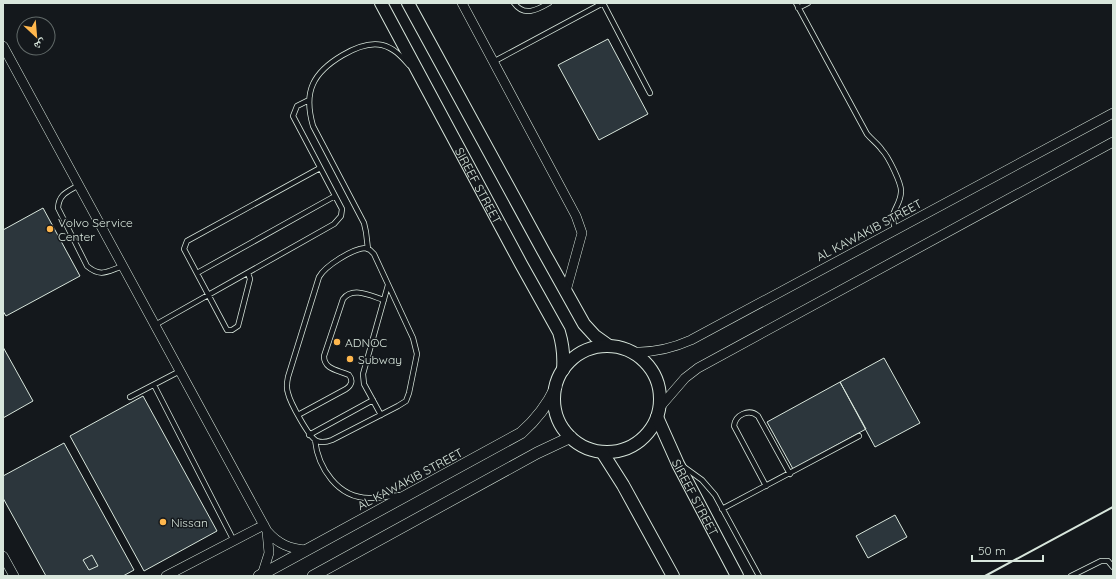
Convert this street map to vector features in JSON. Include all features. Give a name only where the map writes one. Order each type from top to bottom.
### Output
[{"type":"main road","name":"SIREEF STREET","points":[[381,3],[559,332],[563,344],[563,370]]},
{"type":"main road","name":"SIREEF STREET","points":[[408,3],[584,324],[595,336],[609,346]]},
{"type":"main road","points":[[609,346],[631,352],[641,358],[649,366],[659,385],[659,412],[651,429],[642,439],[630,447],[616,451],[602,452],[580,444],[571,437],[562,426],[556,414],[554,400],[556,387],[563,370],[570,362],[578,355],[588,350],[609,346]]},
{"type":"main road","name":"SIREEF STREET","points":[[659,412],[678,464],[737,576]]},
{"type":"main road","points":[[602,452],[623,485],[673,576]]},
{"type":"street","points":[[462,3],[576,216],[582,234],[566,291]]},
{"type":"street","points":[[3,46],[265,528],[278,542],[285,546],[299,550],[307,550]]},
{"type":"street","name":"AL KAWAKIB STREET","points":[[631,352],[656,352],[685,343],[1113,113]]},
{"type":"street","points":[[659,412],[685,378],[698,368],[1113,142]]},
{"type":"street","name":"AL KAWAKIB STREET","points":[[261,575],[521,433],[533,423],[542,412],[556,387]]},
{"type":"street","points":[[313,576],[517,464],[571,437]]},
{"type":"street","points":[[166,576],[234,541],[265,528]]},
{"type":"street","points":[[261,575],[265,568],[269,553],[265,528]]},
{"type":"street","points":[[3,556],[14,576]]},
{"type":"lane","points":[[514,3],[518,8],[530,12],[549,3]]},
{"type":"lane","points":[[494,62],[603,3],[650,92]]},
{"type":"lane","points":[[796,3],[867,134],[874,143],[883,150],[899,180],[901,186],[900,197],[893,212],[892,218],[896,230]]},
{"type":"lane","points":[[798,8],[808,3]]},
{"type":"lane","points":[[368,249],[364,223],[313,126],[309,100],[313,83],[326,67],[345,54],[367,44],[383,45],[396,51],[423,82]]},
{"type":"lane","points":[[155,325],[334,224],[341,216],[342,209],[293,116],[297,106],[309,100]]},
{"type":"lane","points":[[248,273],[250,279],[238,326],[232,330],[227,330],[184,249],[187,241],[320,168]]},
{"type":"lane","points":[[79,185],[65,193],[59,200],[58,208],[88,266],[94,272],[100,274],[123,266]]},
{"type":"lane","points":[[197,273],[335,196]]},
{"type":"lane","points":[[360,249],[368,249],[374,254],[388,285],[413,338],[417,354],[408,397],[402,404],[332,440],[321,442],[314,440],[309,435],[289,397],[287,385],[319,277],[324,269],[332,263],[360,249]]},
{"type":"lane","points":[[381,414],[364,384],[362,374],[388,285]]},
{"type":"lane","points":[[298,415],[346,389],[351,384],[349,375],[330,368],[325,363],[324,359],[343,299],[348,294],[356,292],[384,300]]},
{"type":"lane","points":[[130,397],[180,371]]},
{"type":"lane","points":[[154,385],[234,541]]},
{"type":"lane","points":[[309,435],[373,400]]},
{"type":"lane","points":[[766,486],[734,426],[734,422],[737,418],[748,412],[754,412],[758,416],[790,474]]},
{"type":"lane","points":[[722,509],[859,436]]},
{"type":"lane","points":[[314,440],[319,458],[330,477],[337,486],[347,492],[357,496],[369,498],[410,494]]},
{"type":"lane","points":[[678,464],[702,480],[715,495],[759,576]]},
{"type":"lane","points":[[1070,576],[1101,561],[1108,561],[1113,567]]},
{"type":"building","points":[[608,39],[648,114],[599,140],[558,65]]},
{"type":"building","points":[[43,208],[80,276],[6,316],[3,311],[3,230]]},
{"type":"building","points":[[3,347],[33,401],[3,418]]},
{"type":"building","points":[[884,358],[920,423],[875,447],[840,382]]},
{"type":"building","points":[[840,382],[866,429],[793,469],[767,422]]},
{"type":"building","points":[[143,396],[217,531],[144,571],[70,436]]},
{"type":"building","points":[[64,443],[134,570],[123,576],[46,576],[3,498],[3,476]]},
{"type":"building","points":[[895,515],[907,537],[868,558],[856,536]]},
{"type":"building","points":[[92,555],[98,566],[89,570],[83,560]]},
{"type":"wall","points":[[985,576],[1113,507]]},
{"type":"place","name":"Volvo Service Center","points":[[50,229]]},
{"type":"place","name":"ADNOC","points":[[337,342]]},
{"type":"place","name":"Subway","points":[[350,359]]},
{"type":"place","name":"Nissan","points":[[163,522]]}]
